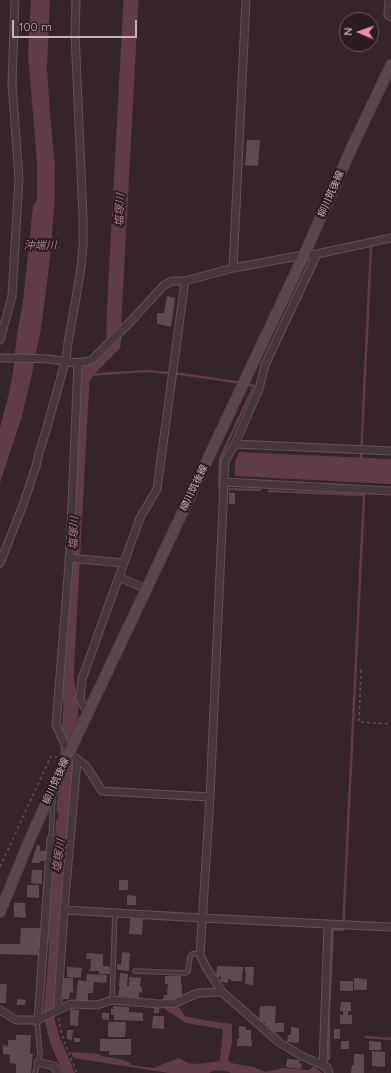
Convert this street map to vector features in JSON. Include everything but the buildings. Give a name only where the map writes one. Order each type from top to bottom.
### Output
[{"type":"main road","name":"柳川筑後線","points":[[0,912],[30,839],[68,756],[304,255],[353,144],[391,65]]},
{"type":"street","points":[[0,340],[12,296],[19,178],[12,84],[15,0]]},
{"type":"street","points":[[0,563],[23,505],[46,434],[65,362],[77,292],[83,246],[83,216],[75,33],[76,0]]},
{"type":"street","points":[[232,268],[246,0]]},
{"type":"street","points":[[389,0],[388,15],[391,17]]},
{"type":"street","points":[[3,358],[48,359],[85,363],[92,360],[164,285],[172,281],[185,281],[232,268],[317,254],[391,238]]},
{"type":"street","points":[[317,254],[265,365],[259,389],[235,444],[225,461],[210,797],[200,955],[222,992],[280,1043],[302,1056],[327,1067],[329,1073]]},
{"type":"street","points":[[88,713],[80,699],[82,679],[140,518],[158,489],[185,281]]},
{"type":"street","points":[[78,363],[69,558],[56,724],[68,756],[86,766],[102,791],[210,797]]},
{"type":"street","points":[[235,444],[391,451]]},
{"type":"street","points":[[224,482],[391,491]]},
{"type":"street","points":[[69,558],[124,563]]},
{"type":"street","points":[[119,577],[146,589]]},
{"type":"street","points":[[57,1010],[77,760]]},
{"type":"street","points":[[39,1019],[51,839]]},
{"type":"street","points":[[64,910],[391,927]]},
{"type":"street","points":[[323,1066],[328,924]]},
{"type":"street","points":[[0,1010],[16,1020],[39,1019],[71,1004],[97,1005],[112,1000],[175,1004],[198,993],[222,992]]},
{"type":"street","points":[[38,1062],[54,1066],[58,1073]]},
{"type":"lane","points":[[51,839],[54,787]]},
{"type":"lane","points":[[112,1000],[115,913]]},
{"type":"lane","points":[[135,971],[185,973],[188,971],[190,957],[192,954],[200,953]]},
{"type":"lane","points":[[35,1073],[40,1055],[39,1019]]},
{"type":"path","points":[[361,670],[359,722],[391,724]]},
{"type":"path","points":[[0,867],[51,756],[68,756]]},
{"type":"path","points":[[57,1010],[65,1044],[77,1073]]},
{"type":"water","name":"沖端川","points":[[31,0],[50,0],[47,68],[55,166],[55,195],[50,259],[41,328],[22,416],[0,483],[0,428],[13,372],[17,335],[23,302],[33,206],[37,199],[37,163],[28,54]]},
{"type":"water","points":[[239,452],[391,459],[391,484],[235,476],[235,462]]},
{"type":"water","name":"塩塚川","points":[[71,787],[58,930],[54,1007],[55,1021],[60,1038],[75,1073],[63,1073],[51,1045],[45,1023],[44,1011],[49,951],[48,934],[56,820],[58,819],[63,792]]},
{"type":"water","points":[[166,1007],[179,1007],[185,1016],[232,1024],[232,1043],[228,1060],[231,1063],[253,1067],[266,1072],[283,1068],[309,1070],[314,1066],[322,1073],[231,1073],[220,1070],[209,1073],[169,1073],[73,1058],[71,1052],[99,1054],[126,1061],[132,1065],[153,1068],[179,1058],[188,1063],[196,1064],[220,1061],[222,1029],[186,1023],[166,1010]]},
{"type":"waterway","name":"塩塚川","points":[[64,809],[71,705],[66,678],[82,379],[87,371],[113,345],[114,338],[131,0]]},
{"type":"waterway","points":[[361,458],[371,247]]},
{"type":"waterway","points":[[85,375],[146,371],[181,374],[242,383]]},
{"type":"waterway","points":[[219,488],[220,459],[254,386],[246,384]]},
{"type":"waterway","points":[[228,489],[260,490]]},
{"type":"waterway","points":[[269,491],[364,495],[343,930],[333,929],[329,1011],[329,1059]]},
{"type":"waterway","points":[[366,1037],[391,1039]]}]
